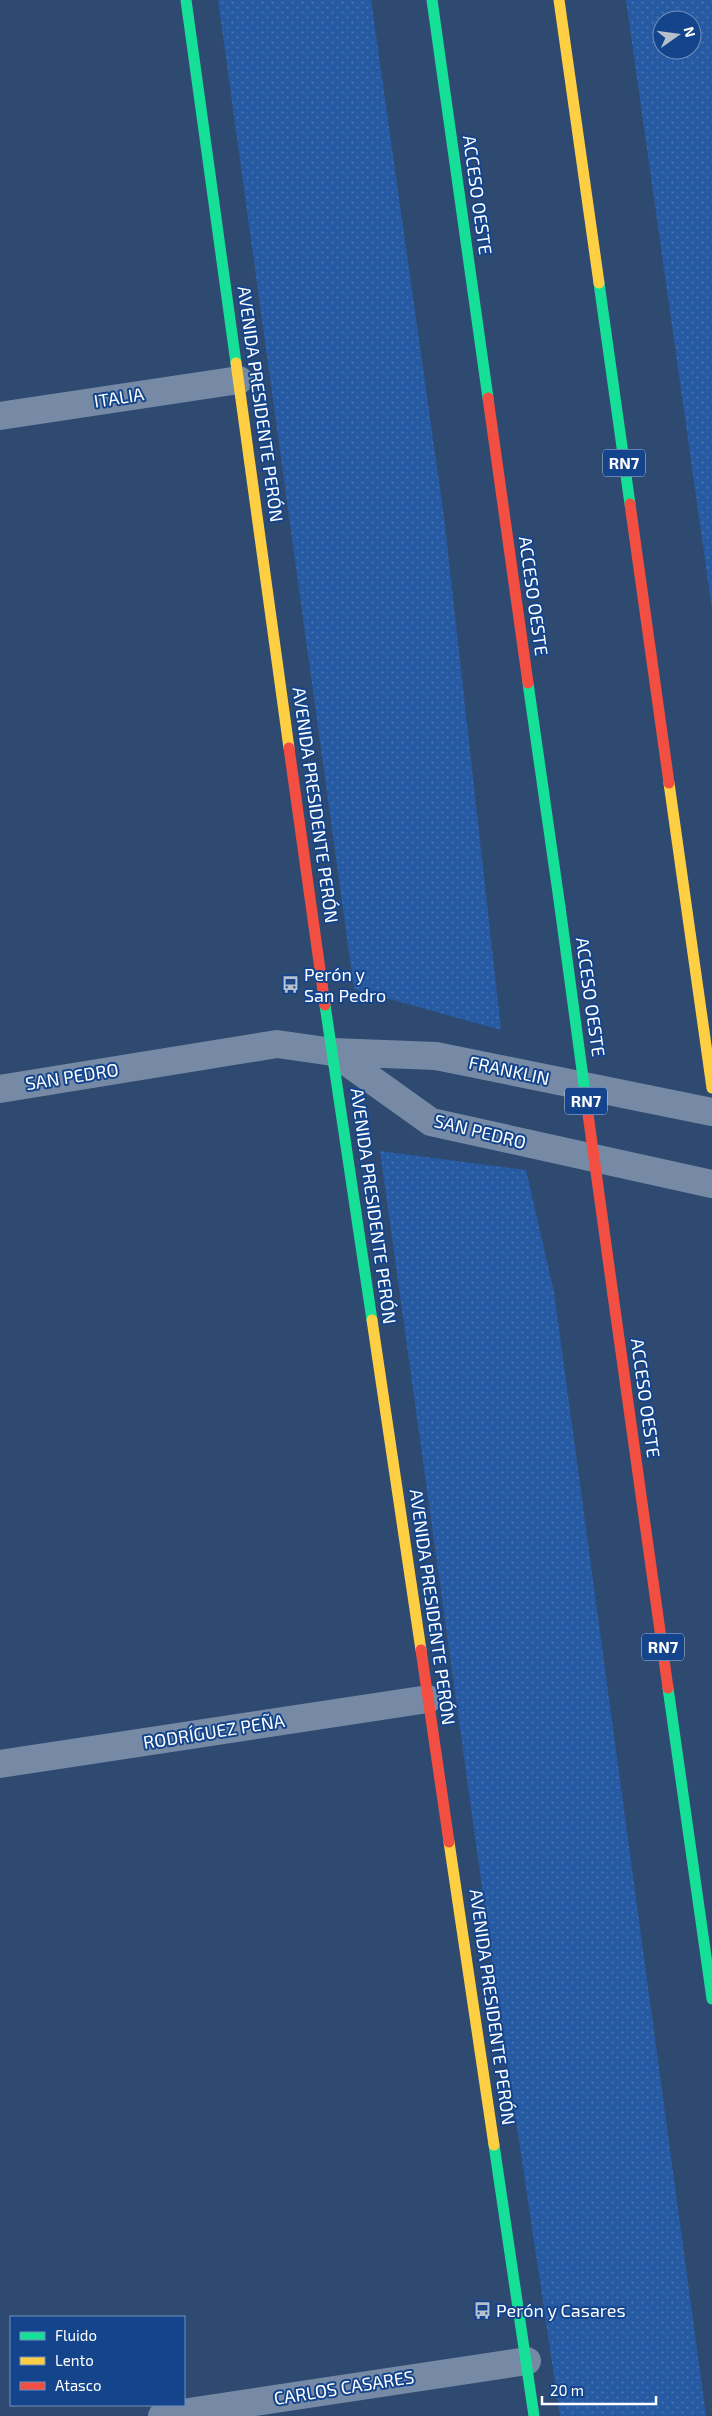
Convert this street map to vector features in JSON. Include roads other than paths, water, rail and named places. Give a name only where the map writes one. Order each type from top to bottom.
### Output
[{"type":"main road","name":"AVENIDA PRESIDENTE PERÓN","points":[[186,0],[333,1052],[534,2416]]},
{"type":"main road","name":"ACCESO OESTE","points":[[432,0],[712,1999]]},
{"type":"main road","name":"RN7","points":[[559,0],[712,1088]]},
{"type":"street","name":"ITALIA","points":[[0,416],[239,380]]},
{"type":"street","name":"SAN PEDRO","points":[[0,1089],[277,1044],[333,1052],[430,1122],[712,1184]]},
{"type":"street","name":"FRANKLIN","points":[[333,1052],[436,1056],[712,1112]]},
{"type":"street","name":"RODRÍGUEZ PEÑA","points":[[0,1764],[428,1699]]},
{"type":"street","name":"CARLOS CASARES","points":[[162,2416],[526,2361]]},
{"type":"place","name":"Perón y San Pedro","points":[[290,985]]},
{"type":"place","name":"Perón y Casares","points":[[482,2311]]}]
